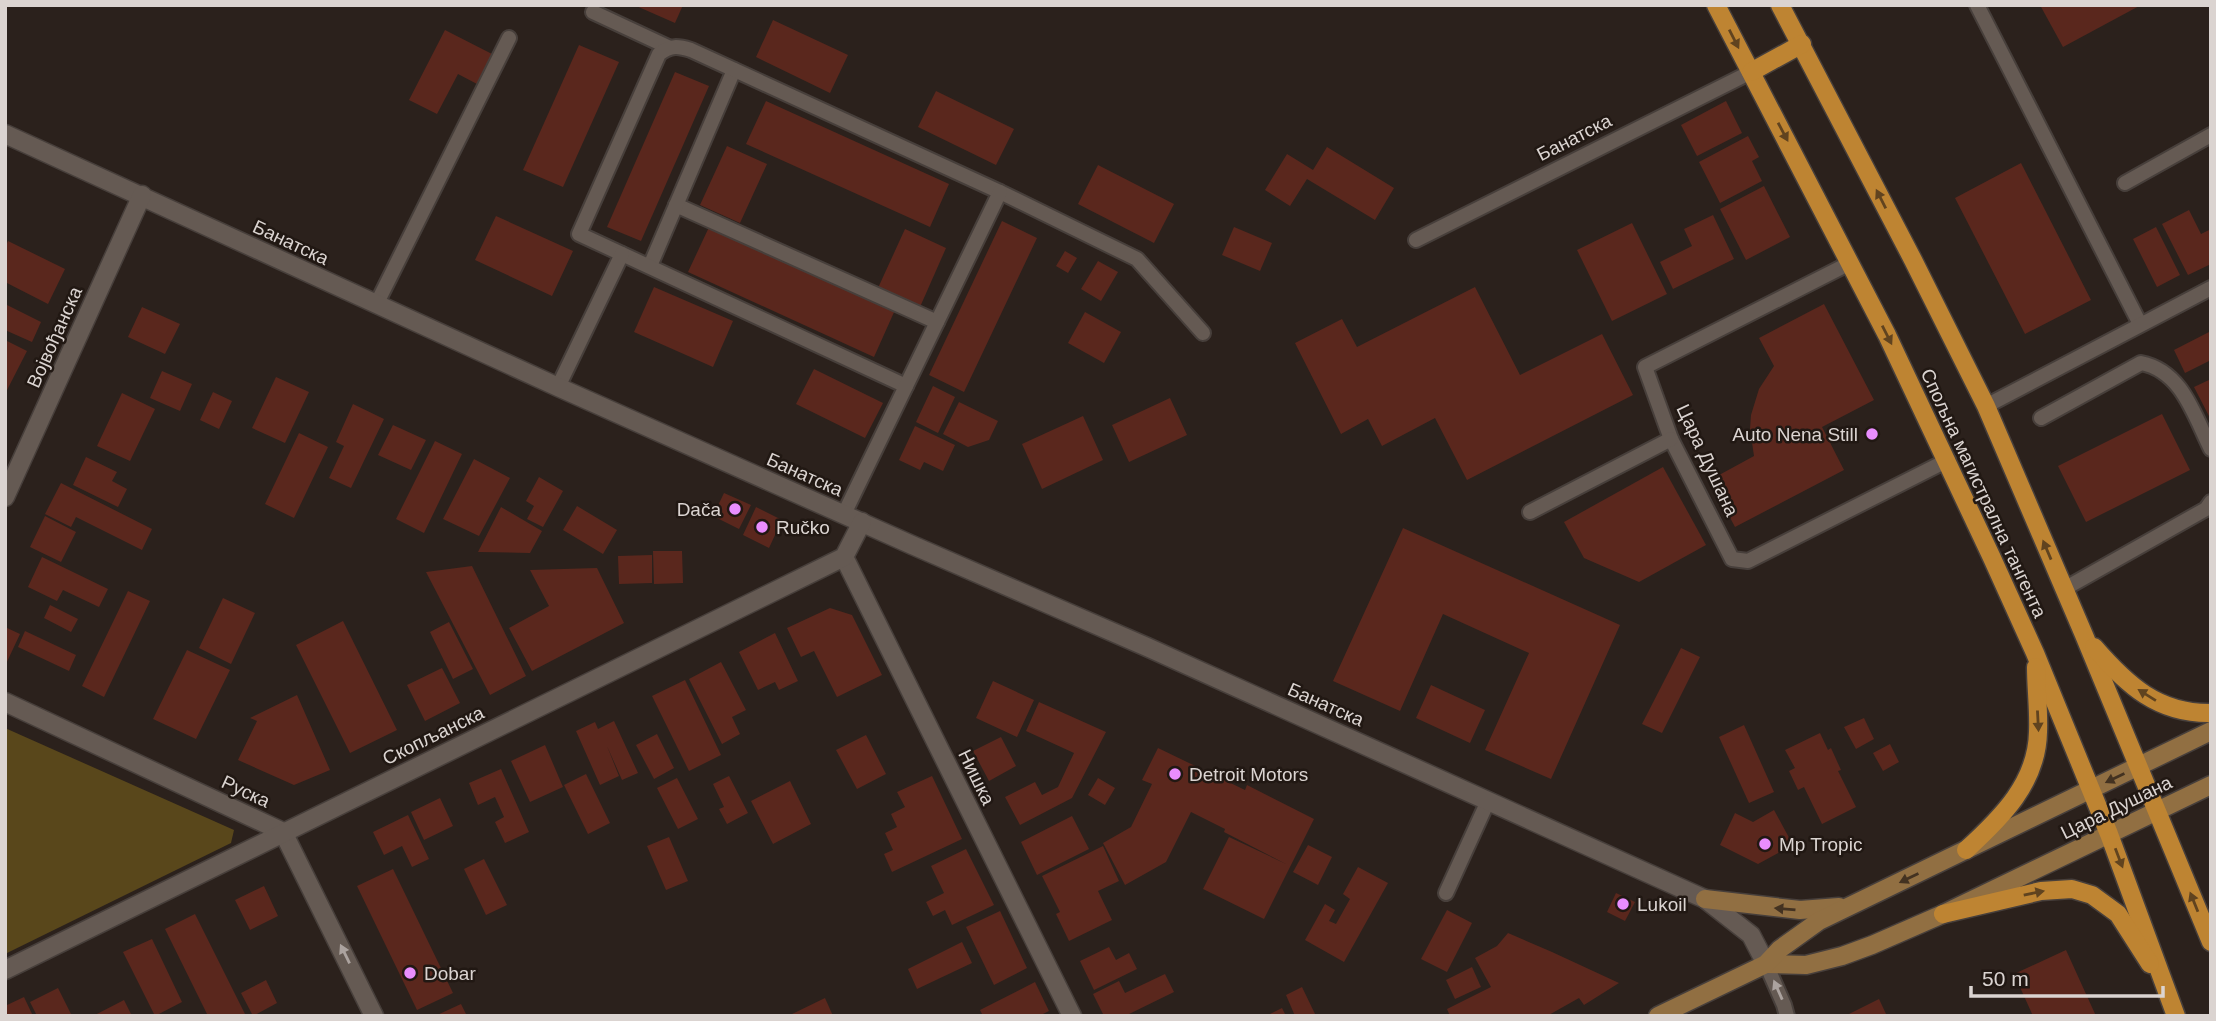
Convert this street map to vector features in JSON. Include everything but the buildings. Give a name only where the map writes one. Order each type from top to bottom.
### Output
[{"type":"main road","name":"Спољна магистрална тангента","points":[[1716,5],[1850,263],[1948,460],[2035,653],[2091,789],[2173,1008]]},
{"type":"main road","name":"Спољна магистрална тангента","points":[[1780,5],[1986,406],[2211,942]]},
{"type":"main road","points":[[1751,72],[1802,44]]},
{"type":"main road","points":[[2084,635],[2132,686],[2151,698],[2176,710],[2211,713]]},
{"type":"main road","points":[[1966,850],[2020,794],[2031,770],[2038,734],[2035,653]]},
{"type":"main road","name":"Цара Душана","points":[[1658,1016],[1766,964],[1800,933],[1853,905],[2211,730]]},
{"type":"main road","name":"Цара Душана","points":[[1766,964],[1806,965],[1842,956],[1943,914],[2211,785]]},
{"type":"main road","points":[[1943,914],[2057,888],[2072,888],[2092,895],[2118,914],[2173,1008]]},
{"type":"main road","points":[[1705,899],[1800,910],[1853,905]]},
{"type":"street","name":"Банатска","points":[[5,134],[558,387],[1147,647],[1705,899],[1751,935],[1766,964]]},
{"type":"street","name":"Војвођанска","points":[[5,497],[142,195]]},
{"type":"street","points":[[844,558],[862,522]]},
{"type":"street","name":"Скопљанска","points":[[5,970],[844,558]]},
{"type":"street","name":"Нишка","points":[[844,558],[1072,1016]]},
{"type":"street","name":"Руска","points":[[5,702],[283,832],[374,1016]]},
{"type":"lane","points":[[1977,5],[2140,324]]},
{"type":"lane","points":[[593,12],[668,47],[678,46],[691,50],[1000,192],[1137,259],[1203,333]]},
{"type":"lane","points":[[376,305],[509,38]]},
{"type":"lane","points":[[668,47],[659,54],[579,234],[906,386]]},
{"type":"lane","points":[[650,266],[734,70]]},
{"type":"lane","name":"Банатска","points":[[1416,240],[1751,72]]},
{"type":"lane","points":[[2125,183],[2211,135]]},
{"type":"lane","name":"Банатска","points":[[844,513],[1000,192]]},
{"type":"lane","points":[[676,205],[937,322]]},
{"type":"lane","points":[[558,387],[622,254]]},
{"type":"lane","name":"Цара Душана","points":[[1850,263],[1645,367],[1671,439],[1732,559],[1748,561],[1948,460]]},
{"type":"lane","points":[[1986,406],[2211,288]]},
{"type":"lane","points":[[2041,418],[2141,363],[2154,365],[2170,375],[2179,385],[2211,449]]},
{"type":"lane","points":[[1530,512],[1671,439]]},
{"type":"lane","points":[[2064,589],[2206,509],[2211,502]]},
{"type":"lane","points":[[1446,893],[1488,801]]},
{"type":"lane","points":[[1766,964],[1787,1016]]},
{"type":"shaded area","points":[[5,728],[234,830],[231,843],[5,954]]},
{"type":"place","name":"Auto Nena Still","points":[[1872,434]]},
{"type":"place","name":"Dača","points":[[735,509]]},
{"type":"place","name":"Ručko","points":[[762,527]]},
{"type":"place","name":"Detroit Motors","points":[[1175,774]]},
{"type":"place","name":"Mp Tropic","points":[[1765,844]]},
{"type":"place","name":"Lukoil","points":[[1623,904]]},
{"type":"place","name":"Dobar","points":[[410,973]]}]
